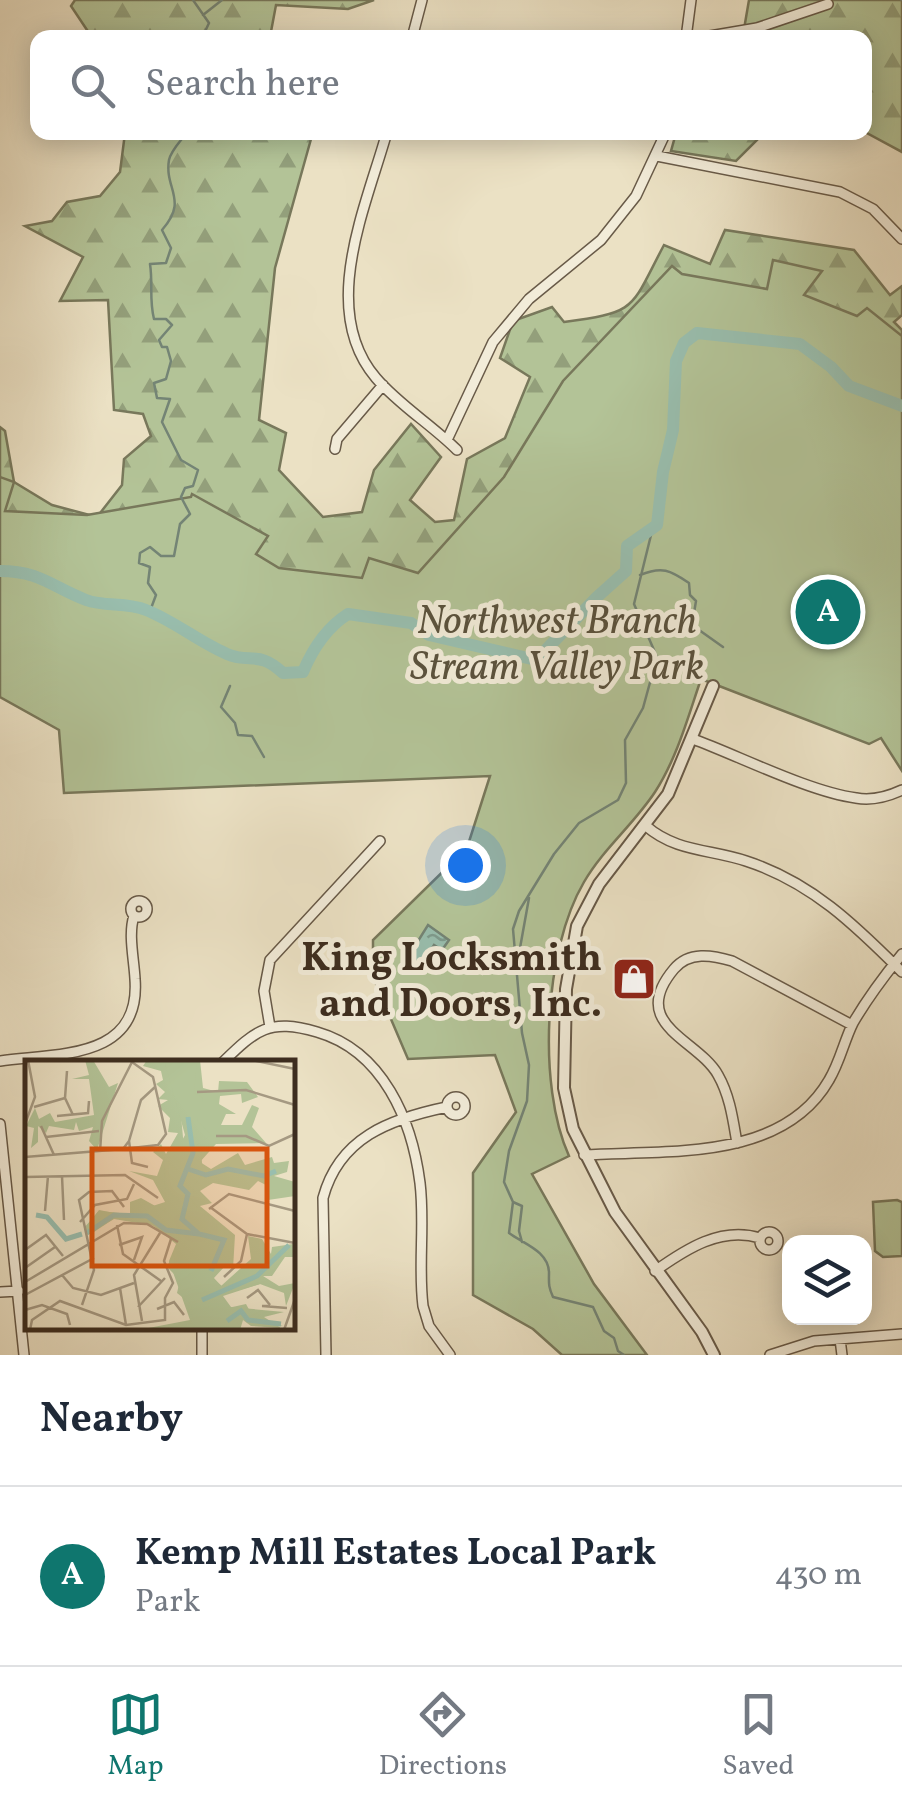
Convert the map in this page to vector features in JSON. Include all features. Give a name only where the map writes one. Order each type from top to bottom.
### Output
[{"type":"street","points":[[414,30],[422,0]]},
{"type":"street","points":[[687,30],[691,0]]},
{"type":"street","points":[[746,30],[796,18],[828,4]]},
{"type":"street","points":[[385,140],[351,266],[347,297],[355,342],[364,361],[383,384],[457,450]]},
{"type":"street","points":[[447,440],[482,361],[502,329],[529,299],[602,240],[636,196],[663,140]]},
{"type":"street","points":[[656,156],[840,192],[872,208],[902,239]]},
{"type":"street","points":[[335,449],[338,439],[383,384]]},
{"type":"street","points":[[712,686],[668,794],[599,884],[577,926],[566,990],[564,1088],[573,1129],[615,1212],[702,1332],[714,1355]]},
{"type":"street","points":[[693,738],[833,794],[878,798],[902,790]]},
{"type":"street","points":[[646,826],[668,843],[745,860],[802,885],[846,917],[898,968]]},
{"type":"street","points":[[270,1027],[264,991],[270,960],[380,841]]},
{"type":"street","points":[[0,1061],[91,1049],[123,1029],[135,1002],[134,916]]},
{"type":"street","points":[[584,1155],[737,1144],[770,1134],[808,1108],[827,1084],[852,1025],[898,968],[902,954]]},
{"type":"street","points":[[737,1144],[729,1100],[719,1077],[700,1054],[675,1037],[663,1019],[660,997],[675,968],[694,957],[713,955],[732,961],[852,1025]]},
{"type":"street","points":[[225,1060],[250,1036],[270,1027],[313,1031],[351,1047],[383,1078],[415,1154],[420,1186],[423,1306],[429,1326],[450,1355]]},
{"type":"street","points":[[326,1355],[323,1198],[328,1180],[338,1161],[357,1141],[447,1107]]},
{"type":"street","points":[[0,1124],[24,1355]]},
{"type":"street","points":[[655,1271],[706,1240],[738,1235],[760,1238]]},
{"type":"street","points":[[0,1292],[19,1290]]},
{"type":"street","points":[[770,1355],[814,1342],[902,1334]]},
{"type":"street","points":[[840,1339],[842,1355]]},
{"type":"green space","points":[[75,0],[374,0],[348,9],[276,5],[271,30],[87,30],[71,6]]},
{"type":"green space","points":[[749,0],[902,0],[902,152],[872,136],[872,30],[744,30]]},
{"type":"green space","points":[[124,140],[311,140],[275,268],[259,420],[286,433],[279,470],[323,517],[362,512],[374,470],[411,424],[441,457],[410,500],[435,522],[454,520],[467,459],[505,438],[530,377],[500,358],[513,321],[552,307],[564,322],[620,310],[637,295],[664,245],[710,264],[725,230],[854,250],[890,295],[902,286],[902,315],[894,322],[902,330],[902,389],[577,608],[0,563],[0,427],[5,431],[14,482],[52,505],[97,517],[122,485],[124,459],[151,436],[143,414],[114,410],[108,300],[60,301],[83,257],[25,226],[52,221],[67,202],[100,196],[120,172]]},
{"type":"green space","points":[[674,140],[757,140],[736,161],[671,151]]},
{"type":"green space","name":"Northwest Branch Stream Valley Park","points":[[773,260],[822,271],[804,295],[857,316],[867,308],[902,336],[902,771],[881,738],[869,744],[701,679],[663,779],[584,882],[560,944],[553,980],[549,1056],[552,1093],[569,1156],[532,1174],[594,1284],[647,1355],[562,1355],[533,1329],[473,1295],[473,1173],[516,1112],[495,1055],[408,1059],[373,977],[373,940],[467,848],[490,776],[64,793],[59,730],[0,697],[0,477],[14,482],[5,511],[87,515],[192,494],[268,536],[256,554],[279,568],[362,578],[369,558],[418,573],[504,477],[563,381],[672,266],[682,274],[767,289]]},
{"type":"green space","points":[[873,1202],[902,1202],[902,1256],[883,1257],[875,1251]]},
{"type":"water","points":[[428,925],[449,940],[442,950],[434,945],[421,965],[408,957]]},
{"type":"waterway","points":[[193,0],[209,23],[206,30]]},
{"type":"waterway","points":[[203,15],[222,0]]},
{"type":"waterway","points":[[150,611],[156,595],[148,583],[150,567],[139,563],[140,553],[150,547],[161,556],[174,556],[180,524],[190,514],[181,497],[185,488],[193,486],[198,470],[181,460],[162,422],[170,399],[157,398],[154,383],[166,379],[171,361],[167,347],[162,347],[159,340],[172,325],[166,319],[154,319],[150,264],[166,263],[171,248],[162,230],[174,210],[168,170],[169,160],[181,140]]},
{"type":"waterway","points":[[0,571],[36,577],[93,602],[146,610],[227,654],[267,662],[283,673],[303,672],[321,639],[348,614],[411,623],[429,635],[536,660],[626,571],[627,546],[657,525],[673,430],[676,361],[684,343],[697,333],[800,344],[849,386],[902,406]]},
{"type":"waterway","points":[[624,1355],[618,1351],[614,1338],[604,1331],[593,1307],[553,1297],[544,1259],[509,1233],[513,1202],[504,1182],[509,1151],[527,1101],[529,1065],[522,1033],[513,929],[519,911],[554,854],[579,823],[618,800],[626,783],[625,740],[643,708],[657,657],[634,604],[653,527]]},
{"type":"waterway","points":[[640,575],[666,571],[689,583],[690,595],[696,601],[692,625],[723,647]]},
{"type":"waterway","points":[[230,686],[221,707],[235,723],[238,735],[252,736],[264,757]]},
{"type":"waterway","points":[[515,950],[520,948],[529,898]]},
{"type":"waterway","points":[[513,1202],[522,1206],[522,1242]]},
{"type":"place","name":"Kemp Mill Estates Local Park","points":[[828,612]]},
{"type":"place","name":"King Locksmith and Doors, Inc.","points":[[634,979]]}]
